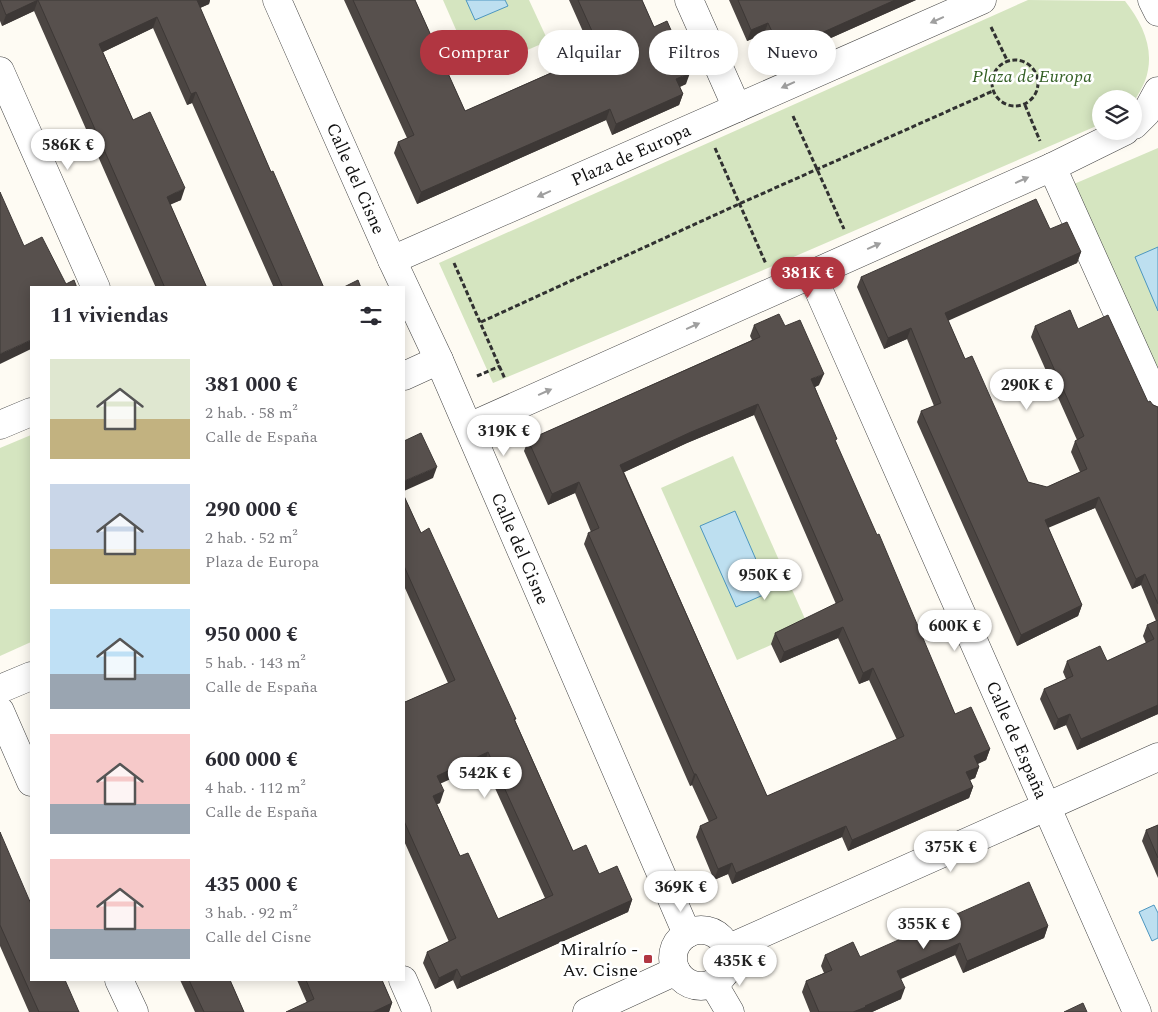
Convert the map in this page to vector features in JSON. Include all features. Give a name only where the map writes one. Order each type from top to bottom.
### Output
[{"type":"street","name":"Calle del Cisne","points":[[276,0],[404,286]]},
{"type":"street","points":[[689,0],[737,108]]},
{"type":"street","name":"Plaza de Europa","points":[[392,260],[980,0]]},
{"type":"street","points":[[1152,0],[1158,12]]},
{"type":"street","points":[[0,71],[95,286]]},
{"type":"street","points":[[1142,117],[1158,90]]},
{"type":"street","points":[[469,427],[1052,167],[1108,140]]},
{"type":"street","points":[[1052,167],[1158,403]]},
{"type":"street","name":"Calle de España","points":[[812,274],[1137,1012]]},
{"type":"street","name":"Calle del Cisne","points":[[405,288],[469,427],[686,934]]},
{"type":"street","points":[[405,376],[439,360]]},
{"type":"street","points":[[0,425],[30,412]]},
{"type":"street","points":[[0,689],[30,676]]},
{"type":"street","points":[[0,711],[30,780]]},
{"type":"street","points":[[728,949],[1158,757]]},
{"type":"street","points":[[698,930],[711,932],[721,939],[728,949],[729,959],[727,968],[721,977],[713,983],[703,986],[692,984],[683,979],[676,971],[673,961],[674,950],[678,941],[686,934],[698,930]]},
{"type":"street","points":[[587,1012],[676,971]]},
{"type":"street","points":[[119,981],[134,1012]]},
{"type":"street","points":[[403,981],[417,1012]]},
{"type":"street","points":[[713,983],[730,1012]]},
{"type":"path","points":[[980,0],[1007,60]]},
{"type":"path","points":[[1019,59],[1030,64],[1037,74],[1039,86],[1034,97],[1025,104],[1012,106],[1006,104],[993,91],[992,79],[997,68],[1007,60],[1019,59]]},
{"type":"path","points":[[780,89],[856,254]]},
{"type":"path","points":[[481,322],[993,91]]},
{"type":"path","points":[[1025,104],[1052,167]]},
{"type":"path","points":[[703,122],[777,290]]},
{"type":"path","points":[[443,239],[517,404]]},
{"type":"green space","points":[[443,0],[529,0],[543,30],[538,30],[538,45],[528,50],[528,30],[456,30]]},
{"type":"green space","name":"Plaza de Europa","points":[[1028,0],[1125,1],[1137,19],[1146,38],[1149,59],[1148,70],[1140,90],[1092,90],[1092,128],[768,268],[493,383],[439,263]]},
{"type":"green space","points":[[1158,148],[1158,376],[1074,184]]},
{"type":"green space","points":[[30,435],[30,642],[0,656],[0,448]]},
{"type":"green space","points":[[733,456],[809,628],[737,660],[661,488]]},
{"type":"water","points":[[466,0],[505,0],[508,6],[475,20]]},
{"type":"water","points":[[1158,247],[1158,311],[1135,257]]},
{"type":"water","points":[[735,511],[770,592],[736,607],[700,526]]},
{"type":"water","points":[[1154,905],[1158,913],[1158,938],[1152,941],[1139,912]]},
{"type":"building","points":[[0,0],[38,0],[6,15]]},
{"type":"building","points":[[38,0],[197,0],[271,172],[273,171],[323,286],[282,286],[196,92],[191,94],[157,17],[99,44],[133,120],[150,112],[185,188],[167,197],[206,286],[164,286]]},
{"type":"building","points":[[353,0],[415,0],[429,30],[420,30],[420,75],[449,75],[465,111],[547,75],[639,75],[639,30],[592,30],[578,0],[642,0],[654,27],[667,21],[671,30],[649,30],[649,75],[685,75],[676,79],[683,94],[616,124],[610,109],[421,192],[398,142],[414,135]]},
{"type":"building","points":[[738,0],[895,0],[828,30],[771,30],[768,23],[751,30]]},
{"type":"building","points":[[0,192],[24,246],[42,237],[66,284],[74,280],[76,286],[30,286],[30,340],[0,354]]},
{"type":"building","points":[[1036,199],[1050,229],[1067,222],[1081,252],[945,313],[965,359],[972,356],[1028,482],[1047,487],[1087,469],[1075,441],[1084,436],[1035,326],[1070,310],[1078,329],[1108,315],[1148,402],[1150,401],[1158,407],[1158,604],[1145,574],[1136,579],[1099,497],[1045,520],[1082,605],[1021,635],[921,411],[941,403],[911,328],[888,338],[861,277]]},
{"type":"building","points":[[358,280],[360,286],[346,286]]},
{"type":"building","points":[[779,314],[785,326],[800,320],[824,374],[811,379],[837,439],[835,440],[877,535],[879,534],[955,714],[971,707],[990,749],[974,756],[979,767],[966,772],[973,787],[852,840],[846,826],[736,873],[732,863],[718,869],[700,826],[717,818],[696,774],[694,774],[588,533],[599,528],[579,482],[552,494],[528,440],[760,337],[754,325]],"holes":[[[758,404],[843,600],[775,633],[784,652],[843,627],[863,673],[873,668],[904,736],[767,796],[620,465]]]},
{"type":"building","points":[[421,433],[437,467],[405,481],[405,441]]},
{"type":"building","points":[[405,498],[421,533],[429,528],[516,719],[514,719],[573,851],[586,845],[599,874],[617,866],[632,900],[461,977],[457,969],[439,978],[427,952],[456,938],[405,823],[405,702],[455,680],[405,568]],"holes":[[[488,752],[553,895],[498,919],[468,853],[460,856],[433,796],[444,791],[437,776]]]},
{"type":"building","points":[[1158,620],[1158,705],[1081,739],[1070,714],[1058,719],[1044,689],[1073,676],[1067,661],[1100,646],[1107,661],[1154,639],[1147,625]]},
{"type":"building","points":[[1158,825],[1158,858],[1146,830]]},
{"type":"building","points":[[0,832],[30,902],[30,981],[65,981],[79,1012],[39,1012],[0,925]]},
{"type":"building","points":[[1029,882],[1048,926],[967,961],[960,943],[897,971],[905,988],[853,1012],[819,1012],[806,981],[832,970],[825,955],[853,942],[860,957]]},
{"type":"building","points":[[189,981],[230,981],[244,1012],[204,1012]]},
{"type":"building","points":[[306,981],[382,981],[392,1003],[373,1012],[286,1012],[314,999]]},
{"type":"building","points":[[1083,1003],[1087,1012],[1064,1012]]},
{"type":"place","name":"Miralrío - Av. Cisne","points":[[648,959]]}]
